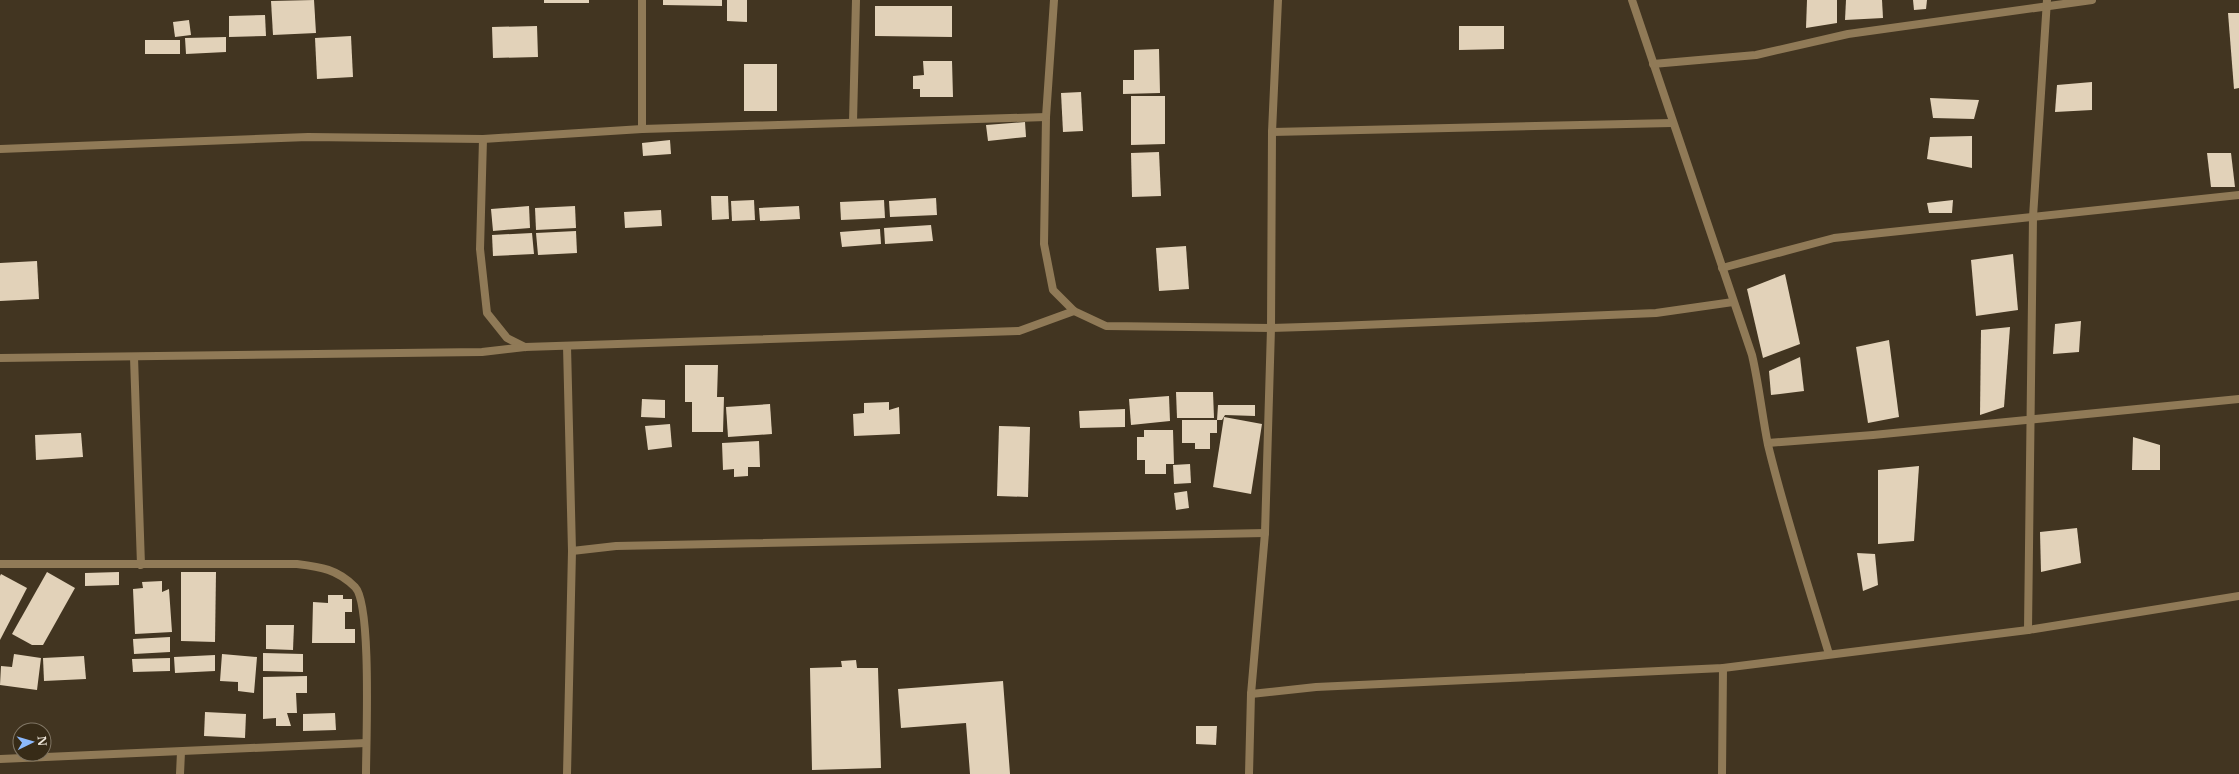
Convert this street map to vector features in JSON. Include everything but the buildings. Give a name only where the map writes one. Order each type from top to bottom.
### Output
[{"type":"street","points":[[642,0],[642,129]]},
{"type":"street","points":[[853,122],[856,0]]},
{"type":"street","points":[[1054,0],[1046,117],[1044,244],[1053,290],[1074,311],[1106,326],[1271,328],[1656,313],[1733,302]]},
{"type":"street","points":[[1249,774],[1250,694],[1265,533],[1271,328],[1272,132],[1278,0]]},
{"type":"street","points":[[1632,0],[1672,123],[1752,355],[1761,395],[1768,443],[1789,523],[1829,654]]},
{"type":"street","points":[[1653,64],[1756,54],[1848,34],[2047,3],[2092,0]]},
{"type":"street","points":[[2028,630],[2033,217],[2047,3]]},
{"type":"street","points":[[0,149],[308,138],[483,138],[642,129],[1046,117]]},
{"type":"street","points":[[1272,132],[1672,123]]},
{"type":"street","points":[[483,138],[480,249],[486,313],[507,338],[525,347]]},
{"type":"street","points":[[1722,268],[1834,238],[2239,195]]},
{"type":"street","points":[[0,358],[482,352],[525,347],[1019,331],[1074,311]]},
{"type":"street","points":[[567,346],[572,551],[567,774]]},
{"type":"street","points":[[134,357],[141,565]]},
{"type":"street","points":[[1768,443],[1873,435],[2239,399]]},
{"type":"street","points":[[572,551],[624,546],[1265,533]]},
{"type":"street","points":[[0,564],[297,564],[329,568],[356,588],[366,629],[366,774]]},
{"type":"street","points":[[1250,694],[1316,687],[1723,668],[2028,630],[2239,596]]},
{"type":"street","points":[[1722,774],[1723,668]]},
{"type":"street","points":[[0,759],[366,743]]},
{"type":"street","points":[[180,774],[181,752]]}]
